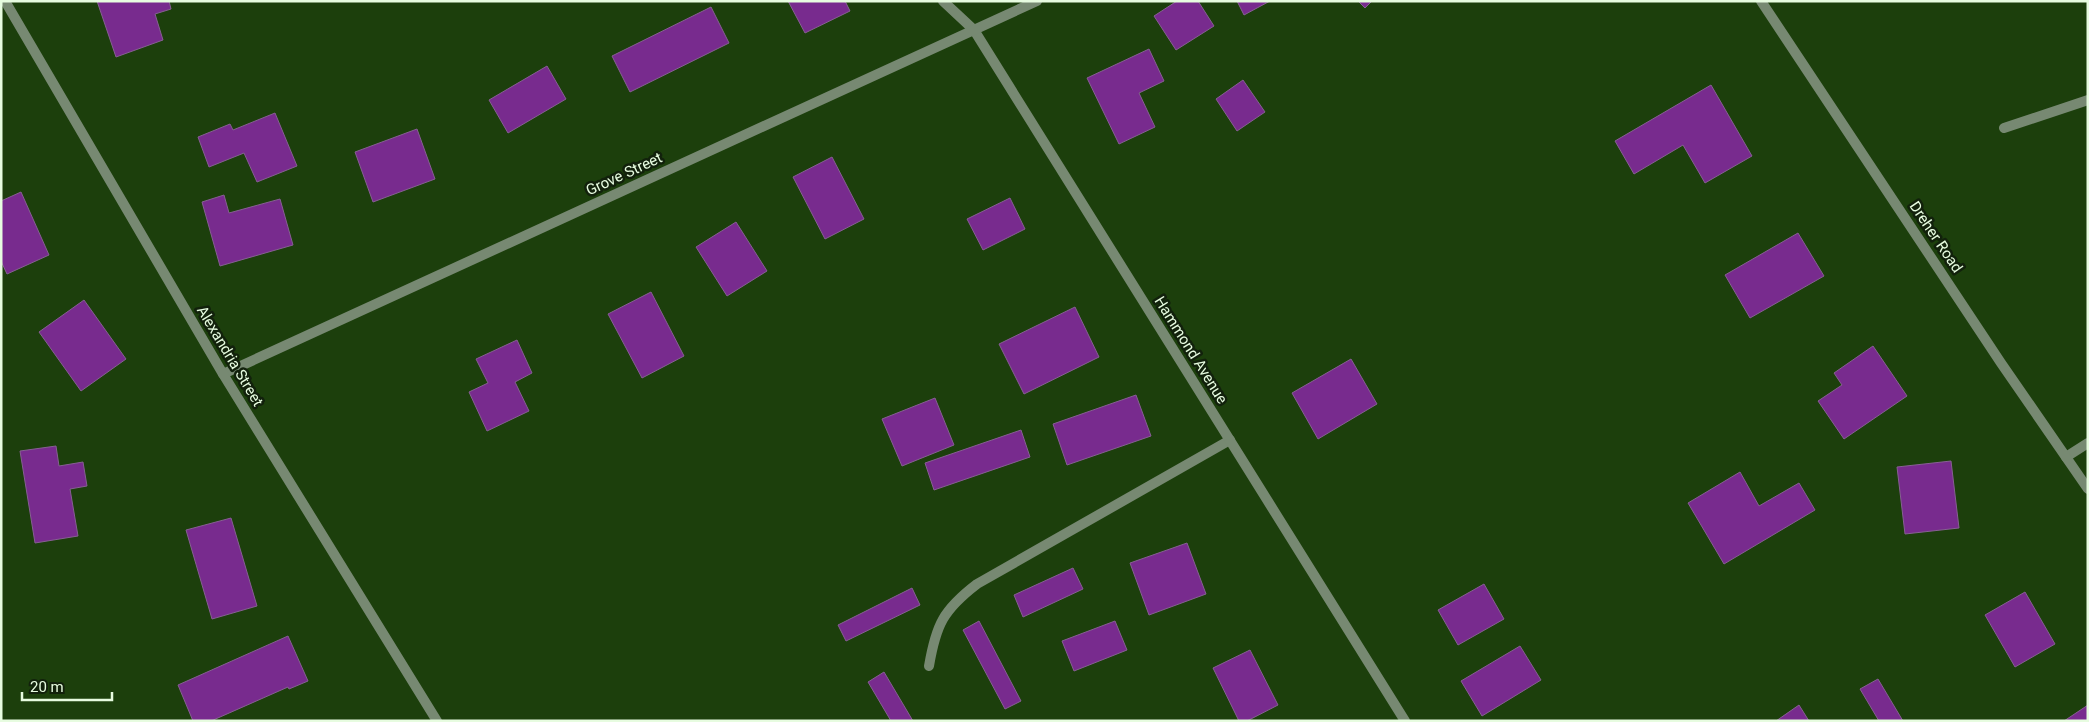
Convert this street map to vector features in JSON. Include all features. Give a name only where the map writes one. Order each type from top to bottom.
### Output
[{"type":"street","name":"Alexandria Street","points":[[5,1],[223,374],[437,721]]},
{"type":"street","name":"Hammond Avenue","points":[[943,1],[974,30],[1405,721]]},
{"type":"street","name":"Grove Street","points":[[223,374],[1037,1]]},
{"type":"street","name":"Dreher Road","points":[[1761,1],[2001,363],[2088,488]]},
{"type":"street","points":[[2004,128],[2088,100]]},
{"type":"street","points":[[929,666],[933,641],[944,616],[951,605],[977,584],[1230,440]]},
{"type":"street","points":[[2066,458],[2088,442]]},
{"type":"building","points":[[97,1],[169,1],[171,9],[155,14],[163,40],[116,57]]},
{"type":"building","points":[[788,1],[845,1],[850,11],[805,33]]},
{"type":"building","points":[[1177,1],[1198,1],[1214,26],[1176,50],[1154,16]]},
{"type":"building","points":[[1237,1],[1270,1],[1244,15]]},
{"type":"building","points":[[1358,1],[1372,1],[1365,8]]},
{"type":"building","points":[[711,7],[729,43],[630,92],[612,56]]},
{"type":"building","points":[[1149,49],[1164,81],[1139,93],[1155,127],[1119,144],[1087,78]]},
{"type":"building","points":[[547,66],[566,99],[508,133],[489,100]]},
{"type":"building","points":[[1243,80],[1265,112],[1237,131],[1216,99]]},
{"type":"building","points":[[1711,85],[1752,156],[1705,183],[1683,145],[1634,174],[1615,141]]},
{"type":"building","points":[[275,113],[297,166],[257,182],[244,153],[209,167],[198,137],[230,124],[233,130]]},
{"type":"building","points":[[417,129],[435,179],[373,202],[355,152]]},
{"type":"building","points":[[832,157],[864,219],[825,239],[793,177]]},
{"type":"building","points":[[21,192],[49,255],[7,274],[1,261],[1,201]]},
{"type":"building","points":[[224,195],[229,213],[280,199],[293,245],[220,266],[202,202]]},
{"type":"building","points":[[1010,198],[1025,229],[983,250],[967,219]]},
{"type":"building","points":[[736,222],[767,271],[727,296],[696,247]]},
{"type":"building","points":[[1798,233],[1824,276],[1750,318],[1725,275]]},
{"type":"building","points":[[651,292],[684,356],[642,378],[608,314]]},
{"type":"building","points":[[84,300],[126,359],[81,391],[39,332]]},
{"type":"building","points":[[1075,307],[1099,357],[1024,394],[999,344]]},
{"type":"building","points":[[517,340],[532,373],[515,382],[529,411],[487,431],[469,392],[488,383],[476,359]]},
{"type":"building","points":[[1873,346],[1907,396],[1844,439],[1818,401],[1842,385],[1834,373]]},
{"type":"building","points":[[1351,359],[1377,404],[1318,439],[1292,393]]},
{"type":"building","points":[[1136,395],[1151,436],[1067,465],[1053,424]]},
{"type":"building","points":[[935,398],[954,445],[902,466],[882,419]]},
{"type":"building","points":[[1021,430],[1030,457],[934,490],[925,463]]},
{"type":"building","points":[[56,446],[59,466],[83,462],[87,486],[70,489],[78,536],[35,543],[20,451]]},
{"type":"building","points":[[1951,461],[1959,528],[1905,534],[1897,467]]},
{"type":"building","points":[[1740,472],[1759,506],[1799,483],[1815,510],[1724,564],[1688,503]]},
{"type":"building","points":[[231,518],[257,606],[212,619],[186,530]]},
{"type":"building","points":[[1187,543],[1206,594],[1149,615],[1130,563]]},
{"type":"building","points":[[1073,568],[1083,589],[1023,617],[1014,595]]},
{"type":"building","points":[[1484,584],[1504,619],[1458,645],[1438,610]]},
{"type":"building","points":[[912,588],[920,605],[846,641],[838,625]]},
{"type":"building","points":[[2025,592],[2055,644],[2015,667],[1985,615]]},
{"type":"building","points":[[979,621],[1021,701],[1005,709],[963,630]]},
{"type":"building","points":[[1115,621],[1127,650],[1074,671],[1062,641]]},
{"type":"building","points":[[288,636],[308,681],[289,689],[288,687],[211,721],[193,721],[178,685]]},
{"type":"building","points":[[1520,646],[1541,680],[1482,716],[1461,681]]},
{"type":"building","points":[[1250,650],[1278,705],[1247,721],[1239,721],[1213,668]]},
{"type":"building","points":[[884,672],[913,721],[891,721],[868,682]]},
{"type":"building","points":[[1878,679],[1903,721],[1879,721],[1860,689]]},
{"type":"building","points":[[1799,705],[1809,721],[1776,721]]},
{"type":"building","points":[[2088,705],[2088,721],[2064,721]]}]
